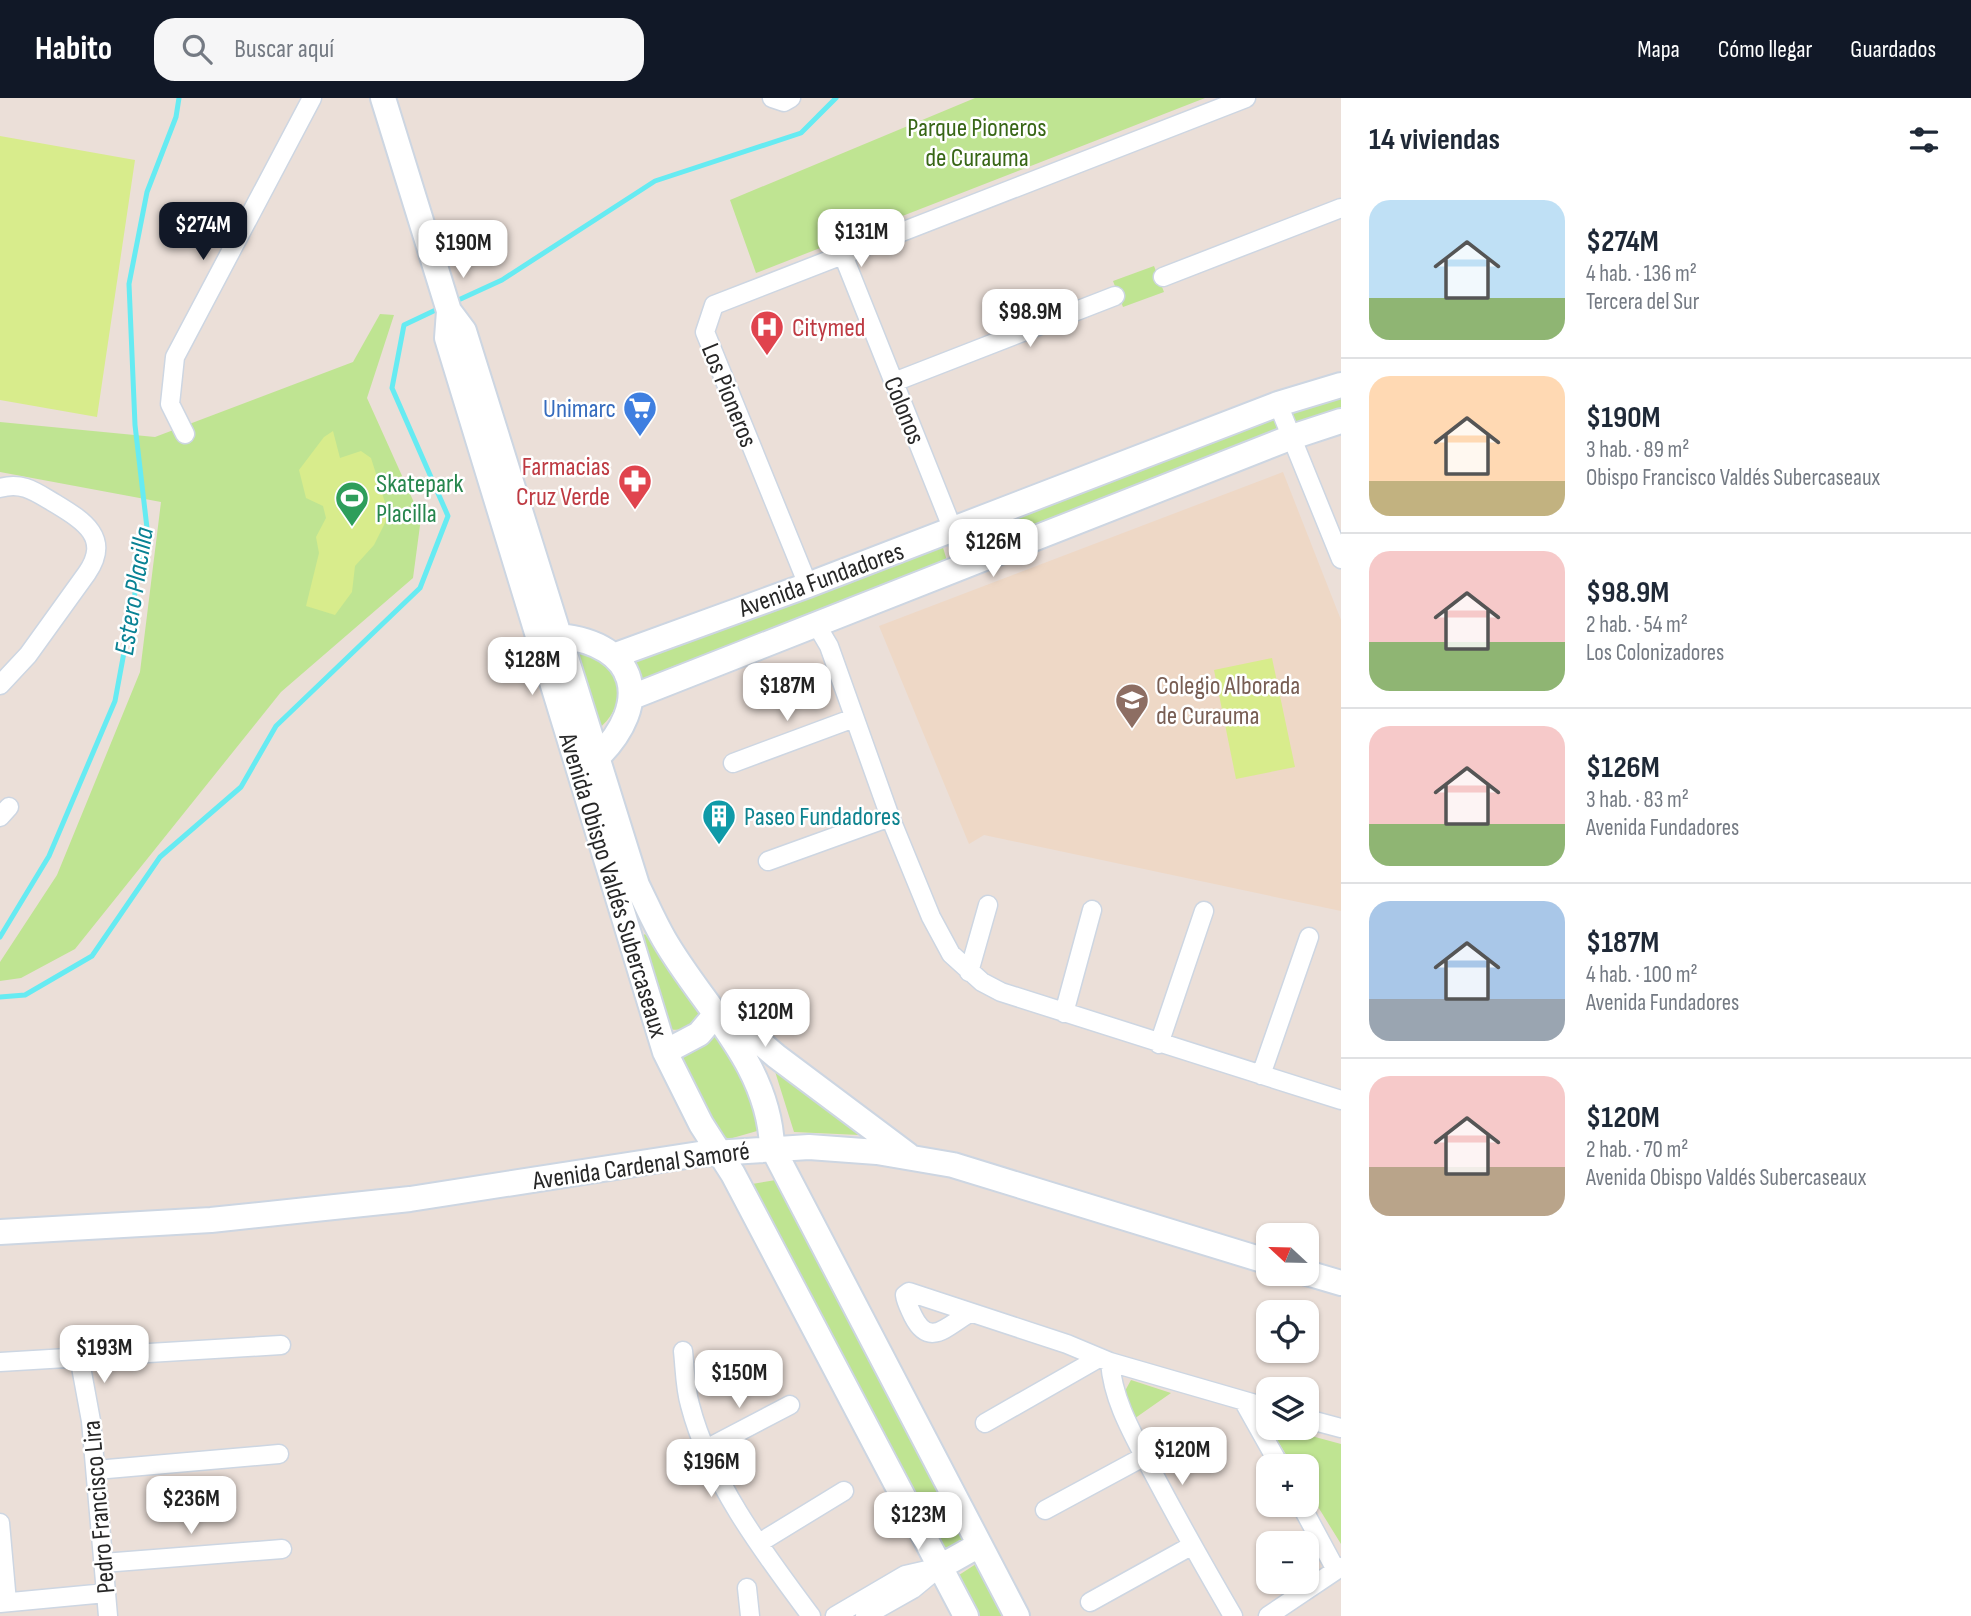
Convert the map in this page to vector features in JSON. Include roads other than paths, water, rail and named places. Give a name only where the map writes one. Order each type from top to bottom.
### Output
[{"type":"main road","points":[[383,98],[449,311]]},
{"type":"main road","name":"Avenida Obispo Valdés Subercaseaux","points":[[449,311],[464,331],[637,885],[663,939],[716,1014],[757,1080],[771,1119],[772,1147],[1017,1616]]},
{"type":"main road","name":"Avenida Obispo Valdés Subercaseaux","points":[[449,311],[447,338],[665,1052],[701,1124],[721,1152],[967,1616]]},
{"type":"main road","name":"Avenida Fundadores","points":[[616,655],[808,585],[1278,404],[1341,385]]},
{"type":"main road","name":"Avenida Fundadores","points":[[632,698],[1292,437],[1341,421]]},
{"type":"main road","points":[[559,636],[599,645],[616,655],[627,674],[632,698],[620,727],[597,757]]},
{"type":"main road","points":[[689,977],[776,1056],[910,1157]]},
{"type":"main road","points":[[665,1052],[699,1034],[716,1014]]},
{"type":"main road","name":"Avenida Cardenal Samoré","points":[[0,1232],[211,1220],[410,1199],[721,1152],[772,1147],[843,1149],[910,1157],[995,1175],[1256,1258]]},
{"type":"main road","points":[[1320,1277],[1341,1283]]},
{"type":"main road","points":[[940,1567],[979,1545]]},
{"type":"street","points":[[185,434],[170,404],[175,357],[312,98]]},
{"type":"street","name":"Los Pioneros","points":[[808,585],[705,331],[707,319],[714,306],[1245,98]]},
{"type":"street","points":[[1163,277],[1341,208]]},
{"type":"street","name":"Colonos","points":[[843,255],[967,565]]},
{"type":"street","points":[[894,382],[1115,296]]},
{"type":"street","points":[[1278,404],[1341,559]]},
{"type":"street","points":[[0,488],[23,486],[39,492],[83,520],[94,534],[96,544],[93,565],[27,655],[0,685]]},
{"type":"street","points":[[816,624],[829,646],[890,817],[931,917],[951,954],[970,972],[1001,992],[1341,1100]]},
{"type":"street","points":[[733,763],[854,718]]},
{"type":"street","points":[[768,861],[890,817]]},
{"type":"street","points":[[970,972],[988,905]]},
{"type":"street","points":[[1064,1013],[1092,910]]},
{"type":"street","points":[[1159,1044],[1204,911]]},
{"type":"street","points":[[1261,1075],[1309,937]]},
{"type":"street","points":[[968,1314],[1067,1344],[1104,1360],[1256,1405]]},
{"type":"street","points":[[0,1362],[281,1345]]},
{"type":"street","points":[[683,1351],[689,1403],[706,1449],[759,1543],[811,1616]]},
{"type":"street","name":"Pedro Francisco Lira","points":[[79,1356],[91,1421],[108,1616]]},
{"type":"street","points":[[985,1423],[1104,1360]]},
{"type":"street","points":[[1104,1360],[1144,1456],[1191,1546],[1233,1616]]},
{"type":"street","points":[[1244,1402],[1273,1454]]},
{"type":"street","points":[[706,1449],[790,1405]]},
{"type":"street","points":[[1319,1422],[1341,1428]]},
{"type":"street","points":[[96,1470],[279,1454]]},
{"type":"street","points":[[1045,1510],[1144,1456]]},
{"type":"street","points":[[759,1543],[844,1491]]},
{"type":"street","points":[[1268,1616],[1339,1568],[1308,1517]]},
{"type":"street","points":[[0,1523],[3,1602],[106,1593]]},
{"type":"street","points":[[1090,1602],[1191,1546]]},
{"type":"street","points":[[103,1563],[282,1549]]},
{"type":"street","points":[[835,1616],[905,1576],[940,1567]]},
{"type":"street","points":[[865,1616],[913,1589],[940,1567]]},
{"type":"street","points":[[747,1588],[750,1616]]},
{"type":"waterway","name":"Estero Placilla","points":[[0,937],[49,856],[115,701],[147,528],[135,425],[129,284],[147,192],[176,117],[179,98]]},
{"type":"waterway","points":[[454,302],[502,280],[655,181],[801,133],[836,98]]},
{"type":"waterway","points":[[0,997],[25,995],[92,956],[160,857],[241,787],[276,726],[420,588],[448,516],[392,388],[404,325],[442,307]]},
{"type":"place","name":"Citymed","points":[[767,357]]},
{"type":"place","name":"Unimarc","points":[[640,438]]},
{"type":"place","name":"Farmacias Cruz Verde","points":[[635,511]]},
{"type":"place","name":"Skatepark Placilla","points":[[352,528]]},
{"type":"place","name":"Colegio Alborada de Curauma","points":[[1132,730]]},
{"type":"place","name":"Paseo Fundadores","points":[[719,846]]},
{"type":"park label","name":"Parque Pioneros de Curauma","points":[[977,142]]}]
